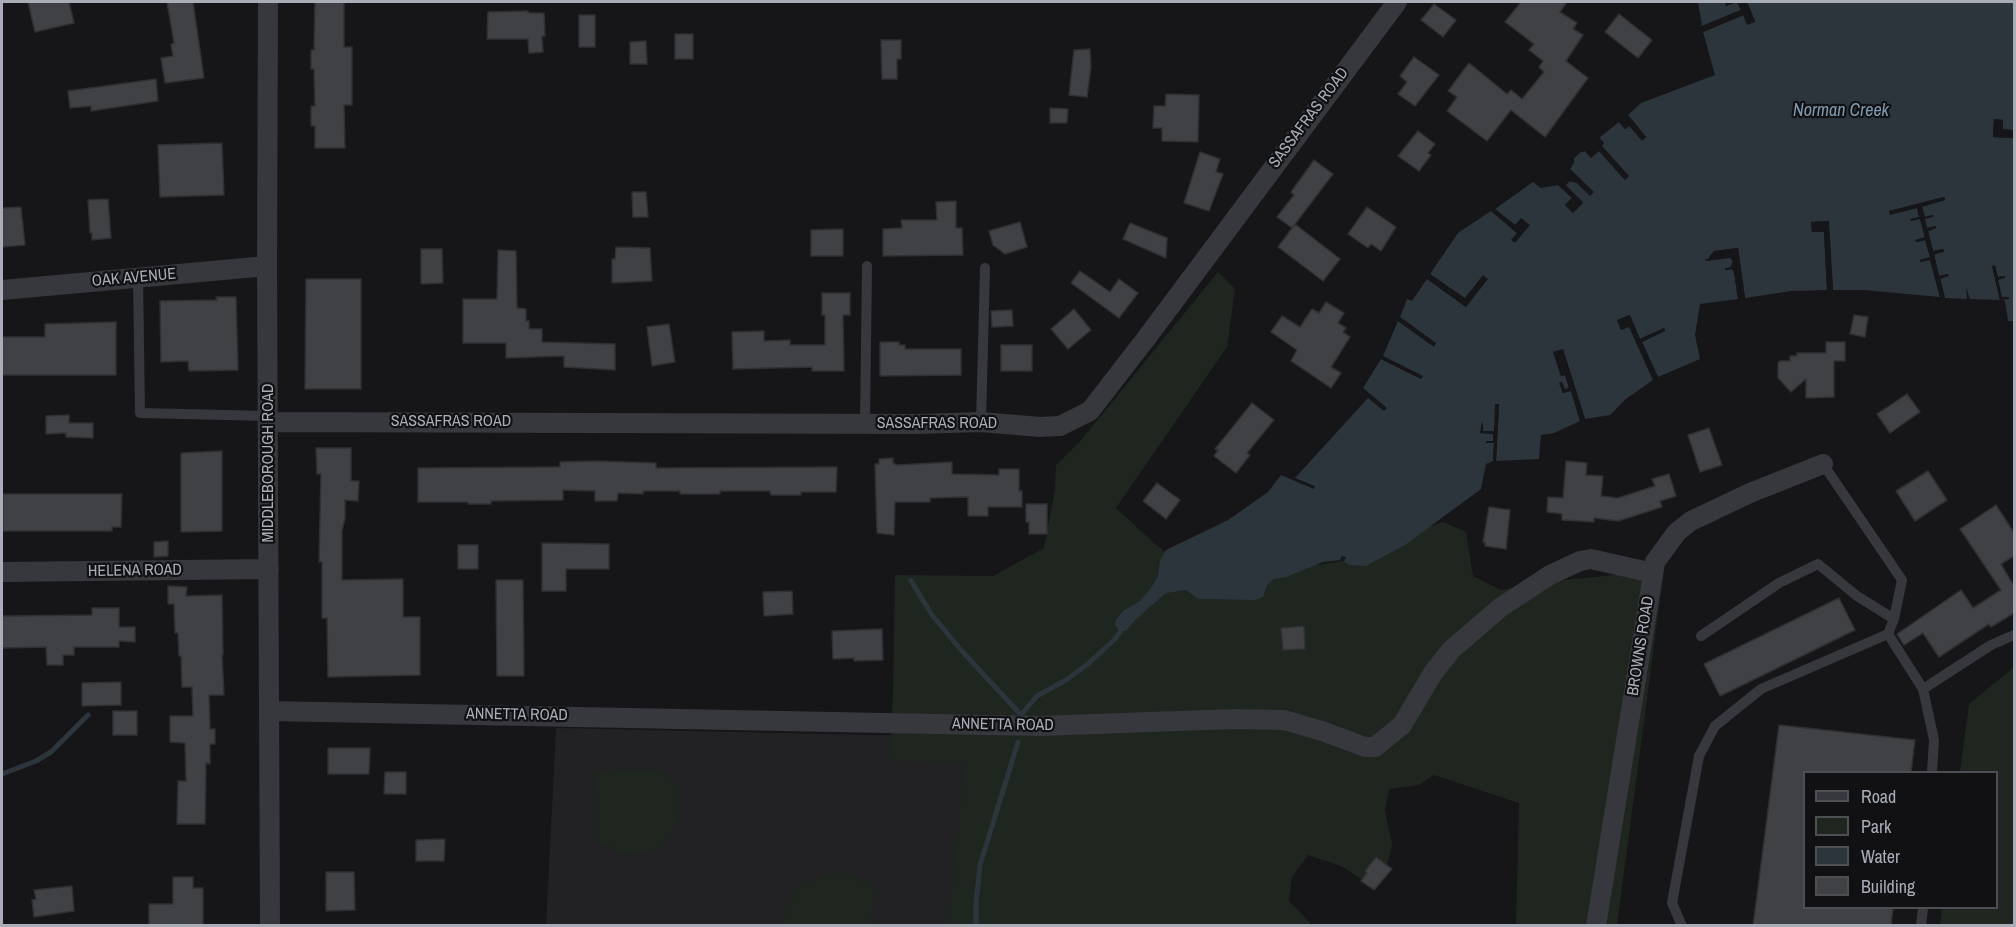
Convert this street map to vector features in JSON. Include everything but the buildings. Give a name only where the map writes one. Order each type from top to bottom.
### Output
[{"type":"street","name":"MIDDLEBOROUGH ROAD","points":[[268,2],[270,926]]},
{"type":"street","name":"SASSAFRAS ROAD","points":[[269,419],[866,424],[981,422],[1040,427],[1060,426],[1090,411],[1397,2]]},
{"type":"street","name":"OAK AVENUE","points":[[2,290],[267,266]]},
{"type":"street","name":"BROWNS ROAD","points":[[1596,926],[1656,562],[1664,547],[1691,521],[1750,493],[1822,464]]},
{"type":"street","name":"ANNETTA ROAD","points":[[269,711],[1039,726],[1234,719],[1284,720],[1365,747],[1375,747],[1402,725],[1433,673],[1451,650],[1501,608],[1550,574],[1580,561],[1591,559],[1653,573]]},
{"type":"street","name":"HELENA ROAD","points":[[2,572],[269,570]]},
{"type":"lane","points":[[866,424],[867,266]]},
{"type":"lane","points":[[981,422],[985,268]]},
{"type":"lane","points":[[138,278],[140,412],[269,419]]},
{"type":"lane","points":[[1682,926],[1672,903],[1699,756],[1715,726],[1761,689],[1888,634],[1894,619],[1902,580],[1822,464]]},
{"type":"lane","points":[[1701,636],[1779,583],[1818,564],[1857,596],[1894,619]]},
{"type":"lane","points":[[1888,634],[1923,689],[1934,740],[1932,771]]},
{"type":"lane","points":[[1923,689],[1991,645],[2014,635]]},
{"type":"lane","points":[[1922,926],[1923,909]]},
{"type":"shaded area","points":[[556,728],[1006,738],[1092,925],[546,926]]},
{"type":"green space","points":[[1218,272],[1235,289],[1227,347],[1116,508],[1155,544],[1202,581],[1365,558],[1404,535],[1443,522],[1466,532],[1473,576],[1501,590],[1564,580],[1664,570],[1617,925],[1516,925],[1519,803],[1434,775],[1419,785],[1389,789],[1385,810],[1392,845],[1385,874],[1363,880],[1341,866],[1308,855],[1292,877],[1289,901],[1312,925],[948,925],[965,762],[890,761],[895,575],[993,576],[1044,548],[1055,489],[1056,465],[1082,439]]},
{"type":"green space","points":[[2014,667],[2014,925],[1940,925],[1942,909],[1998,909],[1998,771],[1960,771],[1969,704]]},
{"type":"green space","points":[[595,770],[660,771],[674,781],[681,802],[673,832],[652,851],[622,854],[598,842]]},
{"type":"green space","points":[[832,872],[854,875],[874,888],[871,925],[783,925],[786,907],[802,884]]},
{"type":"water","points":[[1698,2],[1725,2],[1726,6],[1737,2],[1741,10],[1702,26]]},
{"type":"water","name":"Norman Creek","points":[[1747,2],[2014,2],[2014,130],[2002,130],[2003,120],[1994,119],[1993,137],[2014,138],[2014,321],[2008,321],[2005,301],[2002,299],[1998,280],[2004,276],[1998,277],[1992,266],[2000,300],[1970,299],[1966,287],[1967,299],[1945,298],[1940,278],[1949,276],[1948,274],[1939,276],[1934,254],[1944,252],[1943,249],[1933,251],[1928,231],[1936,226],[1927,228],[1924,219],[1933,217],[1933,215],[1924,217],[1922,206],[1945,200],[1944,197],[1889,211],[1890,214],[1917,208],[1919,217],[1911,220],[1920,218],[1925,238],[1916,240],[1916,242],[1925,240],[1930,257],[1920,262],[1930,260],[1940,297],[1864,290],[1833,290],[1828,221],[1811,222],[1812,232],[1824,232],[1827,290],[1791,291],[1745,298],[1738,248],[1714,251],[1708,259],[1730,258],[1733,261],[1731,268],[1725,268],[1726,270],[1732,269],[1734,272],[1738,299],[1700,304],[1695,335],[1700,359],[1658,377],[1642,342],[1665,331],[1664,328],[1640,339],[1630,315],[1617,320],[1621,330],[1629,326],[1653,380],[1626,399],[1610,415],[1585,419],[1563,350],[1553,352],[1561,376],[1565,375],[1569,388],[1565,390],[1560,383],[1563,393],[1571,391],[1580,421],[1554,433],[1541,435],[1539,459],[1496,461],[1499,405],[1494,431],[1483,431],[1483,422],[1480,433],[1494,434],[1493,441],[1486,443],[1494,443],[1493,461],[1486,464],[1481,489],[1405,545],[1366,566],[1350,565],[1344,562],[1346,557],[1342,556],[1340,560],[1323,562],[1286,577],[1274,579],[1267,585],[1263,597],[1255,600],[1198,599],[1186,590],[1166,593],[1136,619],[1126,631],[1119,631],[1115,625],[1116,620],[1123,611],[1140,601],[1151,588],[1158,576],[1160,560],[1166,550],[1228,520],[1268,492],[1281,475],[1314,489],[1315,486],[1295,478],[1368,398],[1384,411],[1387,408],[1363,388],[1381,359],[1421,379],[1422,376],[1383,356],[1398,321],[1433,346],[1435,343],[1400,317],[1407,299],[1412,301],[1427,279],[1466,307],[1483,276],[1465,299],[1430,274],[1458,233],[1491,211],[1517,233],[1511,240],[1529,225],[1521,219],[1515,225],[1495,209],[1533,182],[1541,188],[1558,185],[1572,198],[1565,205],[1573,213],[1583,202],[1565,185],[1570,181],[1577,183],[1590,195],[1593,192],[1570,169],[1574,158],[1581,152],[1585,151],[1591,158],[1599,151],[1625,180],[1628,177],[1601,146],[1604,143],[1599,138],[1619,122],[1625,129],[1629,126],[1642,140],[1646,137],[1628,115],[1641,103],[1715,75],[1703,32],[1744,15],[1748,24],[1755,21]]},
{"type":"pier","points":[[1725,2],[1737,2],[1726,6]]},
{"type":"pier","points":[[1737,2],[1741,2],[1743,12],[1749,21],[1751,20],[1744,2],[1747,2],[1755,22],[1747,25],[1743,15],[1703,32],[1702,26],[1741,10]]},
{"type":"pier","points":[[1628,115],[1646,137],[1642,141],[1630,126],[1625,129],[1619,122],[1621,120],[1626,125],[1630,123],[1625,117]]},
{"type":"pier","points":[[1994,119],[2003,120],[2003,129],[2014,130],[2014,133],[2001,132],[2000,122],[1997,122],[1996,134],[2014,135],[2014,138],[1993,137]]},
{"type":"pier","points":[[1597,135],[1604,143],[1602,146],[1629,176],[1625,180],[1599,151],[1591,158],[1580,149],[1586,148],[1591,154],[1599,148]]},
{"type":"pier","points":[[1570,169],[1594,192],[1590,196],[1577,183],[1570,181],[1566,185],[1583,203],[1573,213],[1565,205],[1572,198],[1558,185],[1560,182],[1562,185],[1569,178],[1577,180],[1568,171]]},
{"type":"pier","points":[[1944,197],[1945,200],[1922,207],[1925,217],[1933,215],[1925,219],[1927,228],[1936,226],[1928,231],[1933,251],[1943,249],[1944,251],[1934,255],[1939,276],[1948,274],[1949,276],[1940,279],[1945,298],[1940,297],[1930,260],[1920,262],[1930,257],[1925,240],[1916,242],[1915,240],[1925,237],[1920,219],[1911,221],[1910,219],[1919,217],[1917,208],[1890,215],[1889,211]]},
{"type":"pier","points":[[1495,209],[1515,225],[1521,218],[1530,225],[1515,243],[1511,240],[1517,233],[1491,211]]},
{"type":"pier","points":[[1829,221],[1833,290],[1827,290],[1824,232],[1812,232],[1811,222]]},
{"type":"pier","points":[[1738,248],[1745,298],[1742,299],[1735,251],[1715,254],[1713,257],[1730,255],[1736,260],[1735,268],[1741,299],[1738,299],[1734,272],[1732,269],[1725,270],[1731,267],[1733,261],[1730,258],[1706,261],[1705,259],[1708,259],[1714,251]]},
{"type":"pier","points":[[1995,265],[1998,277],[2005,276],[1998,280],[2002,297],[2009,297],[2009,299],[2000,300],[1992,266]]},
{"type":"pier","points":[[1430,274],[1465,298],[1483,275],[1488,279],[1466,307],[1427,279]]},
{"type":"pier","points":[[1629,315],[1640,339],[1664,328],[1665,331],[1642,342],[1658,377],[1653,380],[1629,327],[1621,330],[1617,320]]},
{"type":"pier","points":[[1400,317],[1436,343],[1434,347],[1398,321]]},
{"type":"pier","points":[[1563,349],[1585,419],[1580,421],[1571,391],[1563,393],[1559,383],[1562,382],[1565,389],[1569,388],[1565,375],[1561,376],[1553,352]]},
{"type":"pier","points":[[1383,356],[1423,376],[1421,379],[1381,359]]},
{"type":"pier","points":[[1495,404],[1499,404],[1496,461],[1493,461],[1494,443],[1486,443],[1486,441],[1493,441],[1493,434],[1480,433],[1482,421],[1483,431],[1494,431]]},
{"type":"waterway","points":[[911,581],[932,615],[1021,715],[1037,696],[1066,680],[1089,663],[1120,632]]},
{"type":"waterway","points":[[2,774],[36,761],[51,752],[88,715]]},
{"type":"waterway","points":[[976,926],[980,865],[1018,742]]}]
